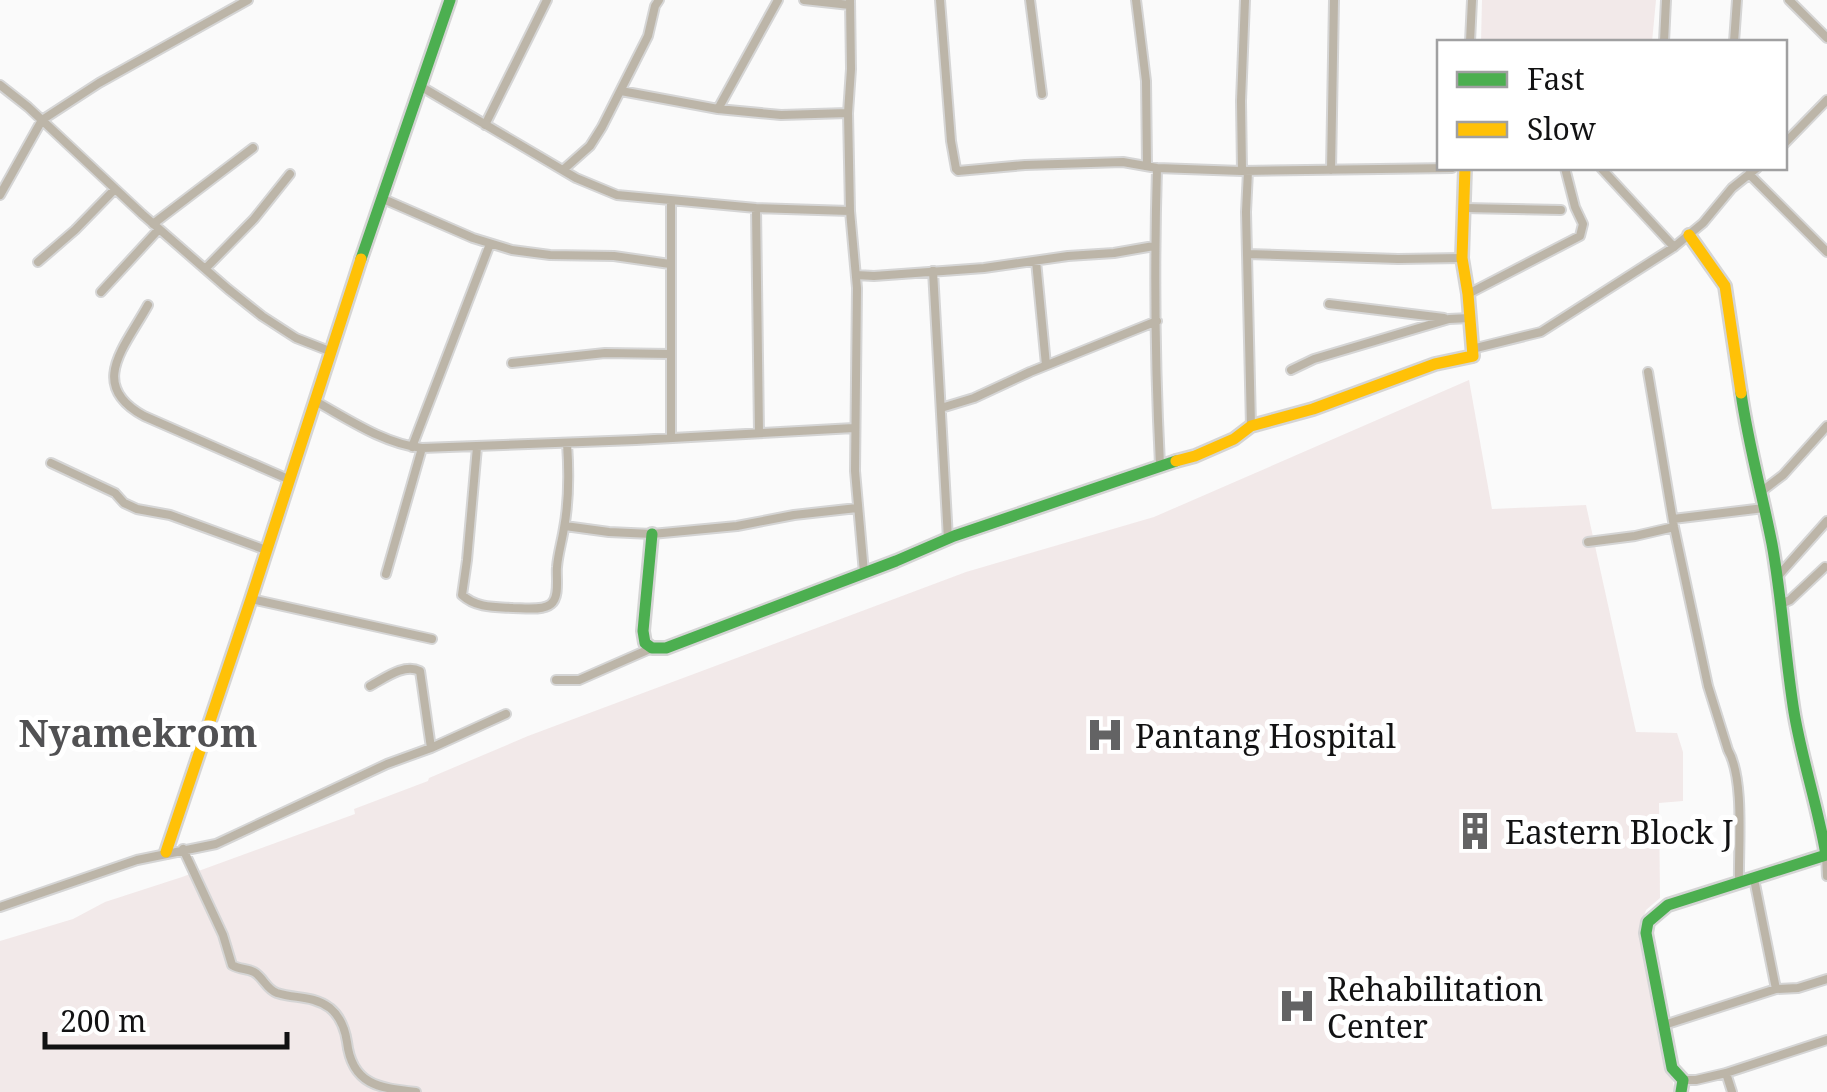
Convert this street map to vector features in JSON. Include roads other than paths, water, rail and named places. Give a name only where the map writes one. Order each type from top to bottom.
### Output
[{"type":"street","points":[[0,194],[42,120],[99,83],[248,0]]},
{"type":"street","points":[[166,852],[450,0]]},
{"type":"street","points":[[484,125],[547,0]]},
{"type":"street","points":[[562,170],[590,146],[622,91],[648,36],[659,0]]},
{"type":"street","points":[[718,109],[778,0]]},
{"type":"street","points":[[804,0],[850,2],[850,212],[856,275],[854,428],[864,573]]},
{"type":"street","points":[[940,0],[951,141],[958,171],[1123,162],[1245,171],[1437,168]]},
{"type":"street","points":[[1030,0],[1042,94]]},
{"type":"street","points":[[1136,0],[1152,167],[1160,465]]},
{"type":"street","points":[[1245,0],[1241,101],[1251,426]]},
{"type":"street","points":[[1331,170],[1334,0]]},
{"type":"street","points":[[1470,40],[1472,0]]},
{"type":"street","points":[[1664,40],[1666,0]]},
{"type":"street","points":[[1734,40],[1737,0]]},
{"type":"street","points":[[1792,1],[1827,38]]},
{"type":"street","points":[[0,85],[262,316],[296,338],[332,352]]},
{"type":"street","points":[[420,86],[562,170],[617,195],[850,212]]},
{"type":"street","points":[[622,91],[718,109],[781,115],[848,112]]},
{"type":"street","points":[[1787,141],[1827,100]]},
{"type":"street","points":[[101,292],[156,226],[252,148]]},
{"type":"street","points":[[556,680],[579,680],[652,648],[666,648],[948,539],[1196,456],[1234,439],[1251,426],[1313,409],[1435,364],[1472,356],[1462,258],[1465,170]]},
{"type":"street","points":[[1468,294],[1580,236],[1583,224],[1566,170]]},
{"type":"street","points":[[1603,170],[1674,247]]},
{"type":"street","points":[[1472,349],[1541,332],[1674,247],[1754,170]]},
{"type":"street","points":[[206,268],[290,174]]},
{"type":"street","points":[[1749,174],[1827,252]]},
{"type":"street","points":[[38,262],[115,189]]},
{"type":"street","points":[[381,198],[490,244],[550,255],[614,256],[670,264]]},
{"type":"street","points":[[671,201],[671,438]]},
{"type":"street","points":[[756,208],[759,434]]},
{"type":"street","points":[[1464,208],[1561,210]]},
{"type":"street","points":[[1689,235],[1725,286],[1729,302],[1744,422],[1778,576],[1794,714],[1821,825],[1827,876]]},
{"type":"street","points":[[386,574],[417,448],[490,244]]},
{"type":"street","points":[[856,275],[1036,261],[1154,246]]},
{"type":"street","points":[[1247,254],[1462,258]]},
{"type":"street","points":[[1036,261],[1046,366]]},
{"type":"street","points":[[932,271],[948,539]]},
{"type":"street","points":[[1329,304],[1470,318]]},
{"type":"street","points":[[148,306],[115,366],[113,380],[120,398],[144,416],[288,479]]},
{"type":"street","points":[[1291,370],[1314,359],[1449,318]]},
{"type":"street","points":[[941,408],[974,398],[1156,321]]},
{"type":"street","points":[[512,364],[605,353],[670,354]]},
{"type":"street","points":[[1648,372],[1673,523],[1708,686],[1737,779],[1739,884]]},
{"type":"street","points":[[315,401],[354,424],[417,448],[854,428]]},
{"type":"street","points":[[1762,491],[1827,426]]},
{"type":"street","points":[[477,447],[462,595],[470,602],[536,608],[553,603],[564,526],[567,443]]},
{"type":"street","points":[[51,463],[115,494],[137,510],[170,515],[266,550]]},
{"type":"street","points":[[564,526],[652,534],[857,508]]},
{"type":"street","points":[[1588,542],[1635,536],[1673,523],[1764,508]]},
{"type":"street","points":[[1778,576],[1827,521]]},
{"type":"street","points":[[652,534],[643,631],[645,643],[652,648]]},
{"type":"street","points":[[1781,604],[1824,567]]},
{"type":"street","points":[[251,599],[432,639]]},
{"type":"street","points":[[370,686],[404,668],[420,671],[431,748]]},
{"type":"street","points":[[0,906],[166,852],[216,844],[387,764],[506,714]]},
{"type":"street","points":[[183,849],[223,934],[232,965],[258,974],[273,992],[299,995],[334,1011],[345,1029],[356,1072],[380,1088],[416,1092]]},
{"type":"street","points":[[1826,854],[1668,905],[1648,922],[1646,934],[1672,1068],[1682,1086],[1827,1040]]},
{"type":"street","points":[[1754,879],[1776,989]]},
{"type":"street","points":[[1664,1025],[1776,989],[1798,988],[1827,979]]},
{"type":"street","points":[[1726,1073],[1732,1092]]},
{"type":"place","name":"Pantang Hospital","points":[[1105,735]]},
{"type":"place","name":"Eastern Block J","points":[[1475,831]]},
{"type":"place","name":"Rehabilitation Center","points":[[1297,1006]]},
{"type":"district","name":"Nyamekrom","points":[[138,732]]}]
